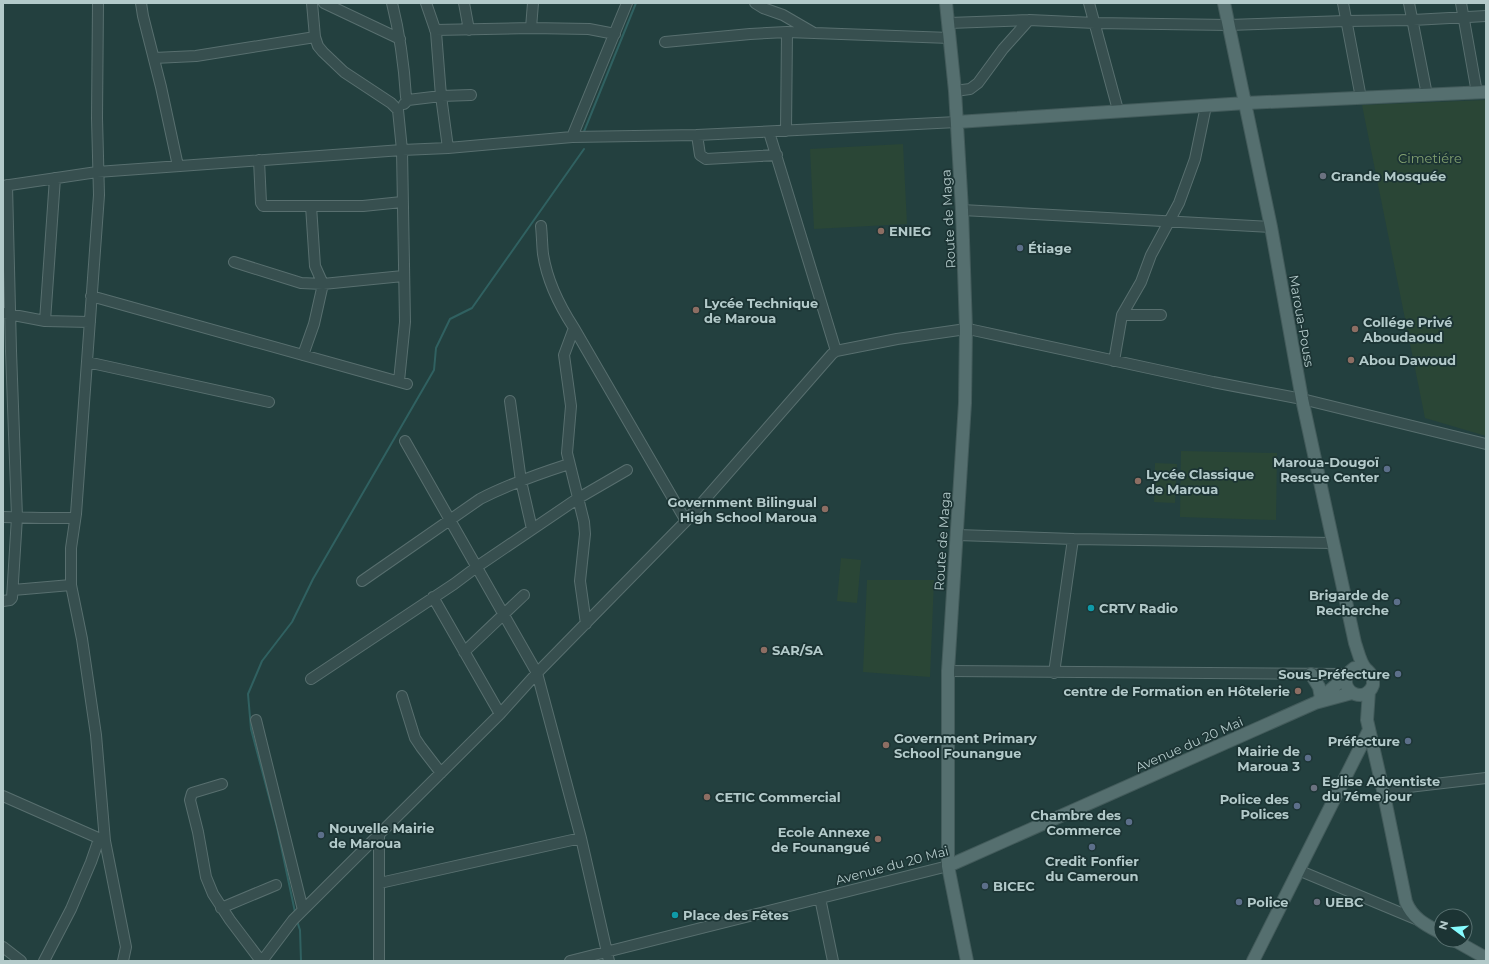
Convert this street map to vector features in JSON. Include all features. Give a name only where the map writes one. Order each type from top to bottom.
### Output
[{"type":"main road","name":"Route de Maga","points":[[946,3],[957,122],[966,329],[965,403],[948,671],[948,866],[967,961]]},
{"type":"main road","name":"Maroua-Pouss","points":[[1224,3],[1271,226],[1302,399],[1355,643]]},
{"type":"main road","points":[[957,122],[1118,110],[1481,92]]},
{"type":"main road","points":[[1252,961],[1368,725],[1369,691],[1373,685],[1373,679],[1365,668],[1355,643]]},
{"type":"main road","points":[[1355,643],[1346,684],[1347,689],[1353,694],[1368,725],[1406,902],[1418,920],[1433,928]]},
{"type":"main road","points":[[1318,700],[1349,673],[1358,667],[1365,668]]},
{"type":"main road","points":[[1311,674],[1319,687],[1318,700]]},
{"type":"main road","points":[[1318,700],[1353,694],[1360,695],[1369,691]]},
{"type":"main road","name":"Avenue du 20 Mai","points":[[948,866],[1318,700]]},
{"type":"main road","points":[[1468,948],[1486,958]]},
{"type":"street","points":[[98,3],[97,172],[99,195],[75,518],[71,548],[71,585],[82,639],[96,736],[102,840],[126,947],[123,961]]},
{"type":"street","points":[[141,3],[178,166]]},
{"type":"street","points":[[91,296],[404,382],[405,322],[402,150],[398,110],[391,103],[344,72],[318,46],[314,37],[312,3]]},
{"type":"street","points":[[324,3],[400,39]]},
{"type":"street","points":[[392,3],[404,63],[406,97],[408,100]]},
{"type":"street","points":[[426,3],[435,30],[448,148]]},
{"type":"street","points":[[464,3],[469,30]]},
{"type":"street","points":[[531,28],[533,3]]},
{"type":"street","points":[[572,137],[627,3]]},
{"type":"street","points":[[755,3],[763,8],[783,15],[815,33]]},
{"type":"street","points":[[1089,3],[1118,110]]},
{"type":"street","points":[[1342,3],[1361,98]]},
{"type":"street","points":[[1409,3],[1427,95]]},
{"type":"street","points":[[1461,3],[1481,92]]},
{"type":"street","points":[[949,23],[1029,20],[1095,23],[1229,25],[1413,20],[1486,16]]},
{"type":"street","points":[[955,90],[970,89],[978,83],[1003,49],[1029,20]]},
{"type":"street","points":[[435,30],[531,28],[589,29],[615,34]]},
{"type":"street","points":[[786,32],[786,131]]},
{"type":"street","points":[[664,42],[786,32],[950,38]]},
{"type":"street","points":[[154,58],[196,56],[314,37]]},
{"type":"street","points":[[398,110],[408,100],[442,96],[471,95]]},
{"type":"street","points":[[1114,361],[1122,315],[1141,282],[1151,255],[1179,203],[1194,163],[1202,132],[1206,106]]},
{"type":"street","points":[[3,601],[10,600],[12,598],[17,517],[7,314],[5,186],[97,172],[448,148],[572,137],[697,136],[957,122]]},
{"type":"street","points":[[769,132],[836,351]]},
{"type":"street","points":[[697,136],[700,155],[706,159],[777,155]]},
{"type":"street","points":[[259,160],[262,205],[363,206],[402,202]]},
{"type":"street","points":[[45,321],[55,178]]},
{"type":"street","points":[[303,355],[314,324],[323,284],[315,266],[311,206]]},
{"type":"street","points":[[962,210],[1076,215],[1170,222],[1271,226]]},
{"type":"street","points":[[541,226],[543,254],[560,307],[574,328],[686,521]]},
{"type":"street","points":[[234,262],[301,284],[323,284],[403,276]]},
{"type":"street","points":[[7,314],[45,321],[90,322]]},
{"type":"street","points":[[1122,315],[1161,315]]},
{"type":"street","points":[[574,328],[564,355],[570,395],[567,443],[569,464],[577,499],[583,516],[584,528],[580,577],[586,624]]},
{"type":"street","points":[[222,784],[192,793],[190,800],[198,832],[206,877],[213,894],[222,908],[262,961],[293,920],[500,714],[537,673],[686,521],[836,351],[897,339],[966,329],[1213,382],[1302,399],[1486,444]]},
{"type":"street","points":[[87,362],[269,402]]},
{"type":"street","points":[[510,401],[520,481],[532,529]]},
{"type":"street","points":[[406,441],[478,566],[537,673],[581,838],[608,956]]},
{"type":"street","points":[[362,581],[480,499],[534,475],[569,464]]},
{"type":"street","points":[[311,679],[454,584],[577,499],[627,470]]},
{"type":"street","points":[[3,517],[75,518]]},
{"type":"street","points":[[957,535],[1073,539],[1333,543]]},
{"type":"street","points":[[1054,673],[1073,539]]},
{"type":"street","points":[[13,590],[71,585]]},
{"type":"street","points":[[464,652],[524,594]]},
{"type":"street","points":[[433,597],[500,714]]},
{"type":"street","points":[[948,671],[1054,673],[1349,673]]},
{"type":"street","points":[[402,696],[415,738],[441,773]]},
{"type":"street","points":[[256,720],[302,911]]},
{"type":"street","points":[[1383,790],[1486,778]]},
{"type":"street","points":[[3,796],[102,840]]},
{"type":"street","points":[[379,836],[379,961]]},
{"type":"street","points":[[380,883],[581,838]]},
{"type":"street","points":[[44,961],[71,909],[102,840]]},
{"type":"street","name":"Avenue du 20 Mai","points":[[570,961],[608,956],[820,898],[948,866]]},
{"type":"street","points":[[1298,870],[1418,920]]},
{"type":"street","points":[[222,908],[276,886]]},
{"type":"street","points":[[820,898],[833,961]]},
{"type":"street","points":[[3,947],[21,961]]},
{"type":"green space","name":"Cimetiére","points":[[1486,100],[1486,436],[1425,418],[1362,105]]},
{"type":"green space","points":[[903,144],[907,224],[814,229],[810,149]]},
{"type":"green space","points":[[1181,451],[1277,453],[1276,520],[1180,517]]},
{"type":"green space","points":[[1155,463],[1177,464],[1175,503],[1154,502]]},
{"type":"green space","points":[[841,558],[861,560],[857,603],[837,601]]},
{"type":"green space","points":[[867,580],[934,580],[930,677],[863,672]]},
{"type":"waterway","points":[[583,134],[636,3]]},
{"type":"waterway","points":[[295,912],[277,827],[251,729],[248,694],[262,661],[292,622],[313,579],[434,370],[436,348],[450,319],[472,308],[584,149]]},
{"type":"waterway","points":[[297,921],[300,930],[301,961]]},
{"type":"place","name":"Grande Mosquée","points":[[1323,176]]},
{"type":"place","name":"ENIEG","points":[[881,231]]},
{"type":"place","name":"Étiage","points":[[1020,248]]},
{"type":"place","name":"Lycée Technique de Maroua","points":[[696,310]]},
{"type":"place","name":"Collége Privé Aboudaoud","points":[[1355,329]]},
{"type":"place","name":"Abou Dawoud","points":[[1351,360]]},
{"type":"place","name":"Maroua-Dougoï Rescue Center","points":[[1387,469]]},
{"type":"place","name":"Lycée Classique de Maroua","points":[[1138,481]]},
{"type":"place","name":"Government Bilingual High School Maroua","points":[[825,509]]},
{"type":"place","name":"Brigarde de Recherche","points":[[1397,602]]},
{"type":"place","name":"CRTV Radio","points":[[1091,608]]},
{"type":"place","name":"SAR/SA","points":[[764,650]]},
{"type":"place","name":"Sous_Préfecture","points":[[1398,674]]},
{"type":"place","name":"centre de Formation en Hôtelerie","points":[[1298,691]]},
{"type":"place","name":"Préfecture","points":[[1408,741]]},
{"type":"place","name":"Government Primary School Founangue","points":[[886,745]]},
{"type":"place","name":"Mairie de Maroua 3","points":[[1308,758]]},
{"type":"place","name":"Eglise Adventiste du 7éme jour","points":[[1314,788]]},
{"type":"place","name":"CETIC Commercial","points":[[707,797]]},
{"type":"place","name":"Police des Polices","points":[[1297,806]]},
{"type":"place","name":"Chambre des Commerce","points":[[1129,822]]},
{"type":"place","name":"Nouvelle Mairie de Maroua","points":[[321,835]]},
{"type":"place","name":"Ecole Annexe de Founangué","points":[[878,839]]},
{"type":"place","name":"Credit Fonfier du Cameroun","points":[[1092,847]]},
{"type":"place","name":"BICEC","points":[[985,886]]},
{"type":"place","name":"Police","points":[[1239,902]]},
{"type":"place","name":"UEBC","points":[[1317,902]]},
{"type":"place","name":"Place des Fêtes","points":[[675,915]]}]
